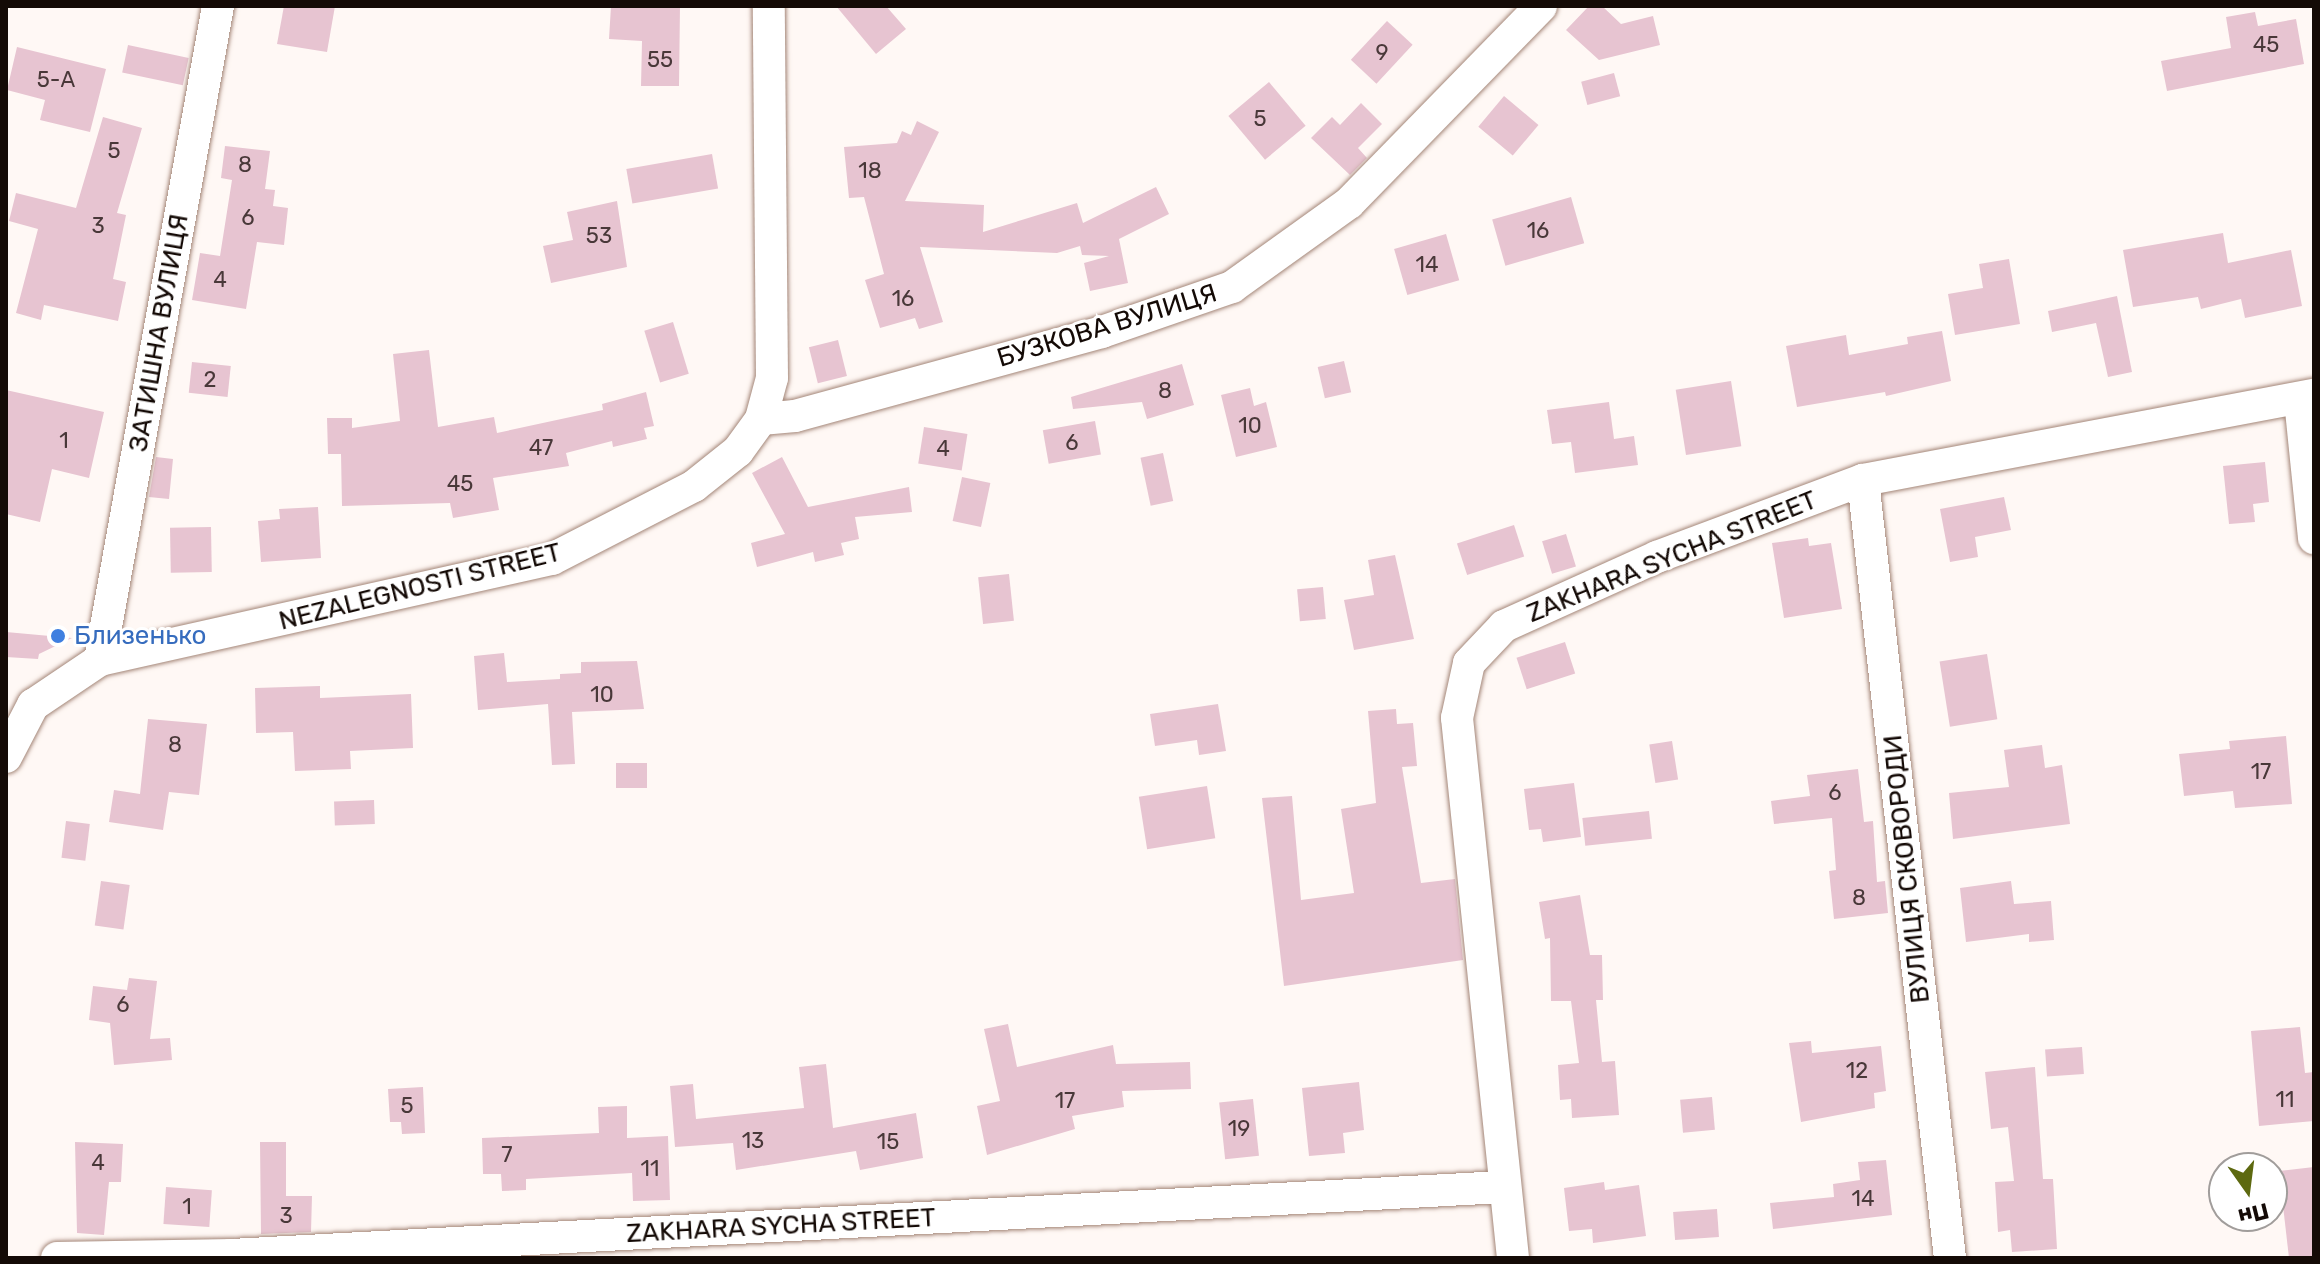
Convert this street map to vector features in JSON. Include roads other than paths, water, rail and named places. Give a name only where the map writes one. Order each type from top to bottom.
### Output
[{"type":"street","name":"ЗАТИШНА ВУЛИЦЯ","points":[[100,660],[218,6]]},
{"type":"street","name":"NEZALEGNOSTI STREET","points":[[6,757],[33,705],[100,660],[552,559],[715,472],[761,419],[772,378],[769,6]]},
{"type":"street","name":"БУЗКОВА ВУЛИЦЯ","points":[[761,419],[795,416],[1102,332],[1232,287],[1349,203],[1541,6]]},
{"type":"street","name":"ZAKHARA SYCHA STREET","points":[[1513,1258],[1457,718],[1469,663],[1504,626],[1657,557],[1863,480],[2307,397]]},
{"type":"street","points":[[2307,397],[2314,538]]},
{"type":"street","name":"ВУЛИЦЯ СКОВОРОДИ","points":[[1863,480],[1950,1258]]},
{"type":"street","name":"ZAKHARA SYCHA STREET","points":[[57,1258],[231,1255],[1504,1187]]},
{"type":"place","name":"Близенько","points":[[58,636]]}]
